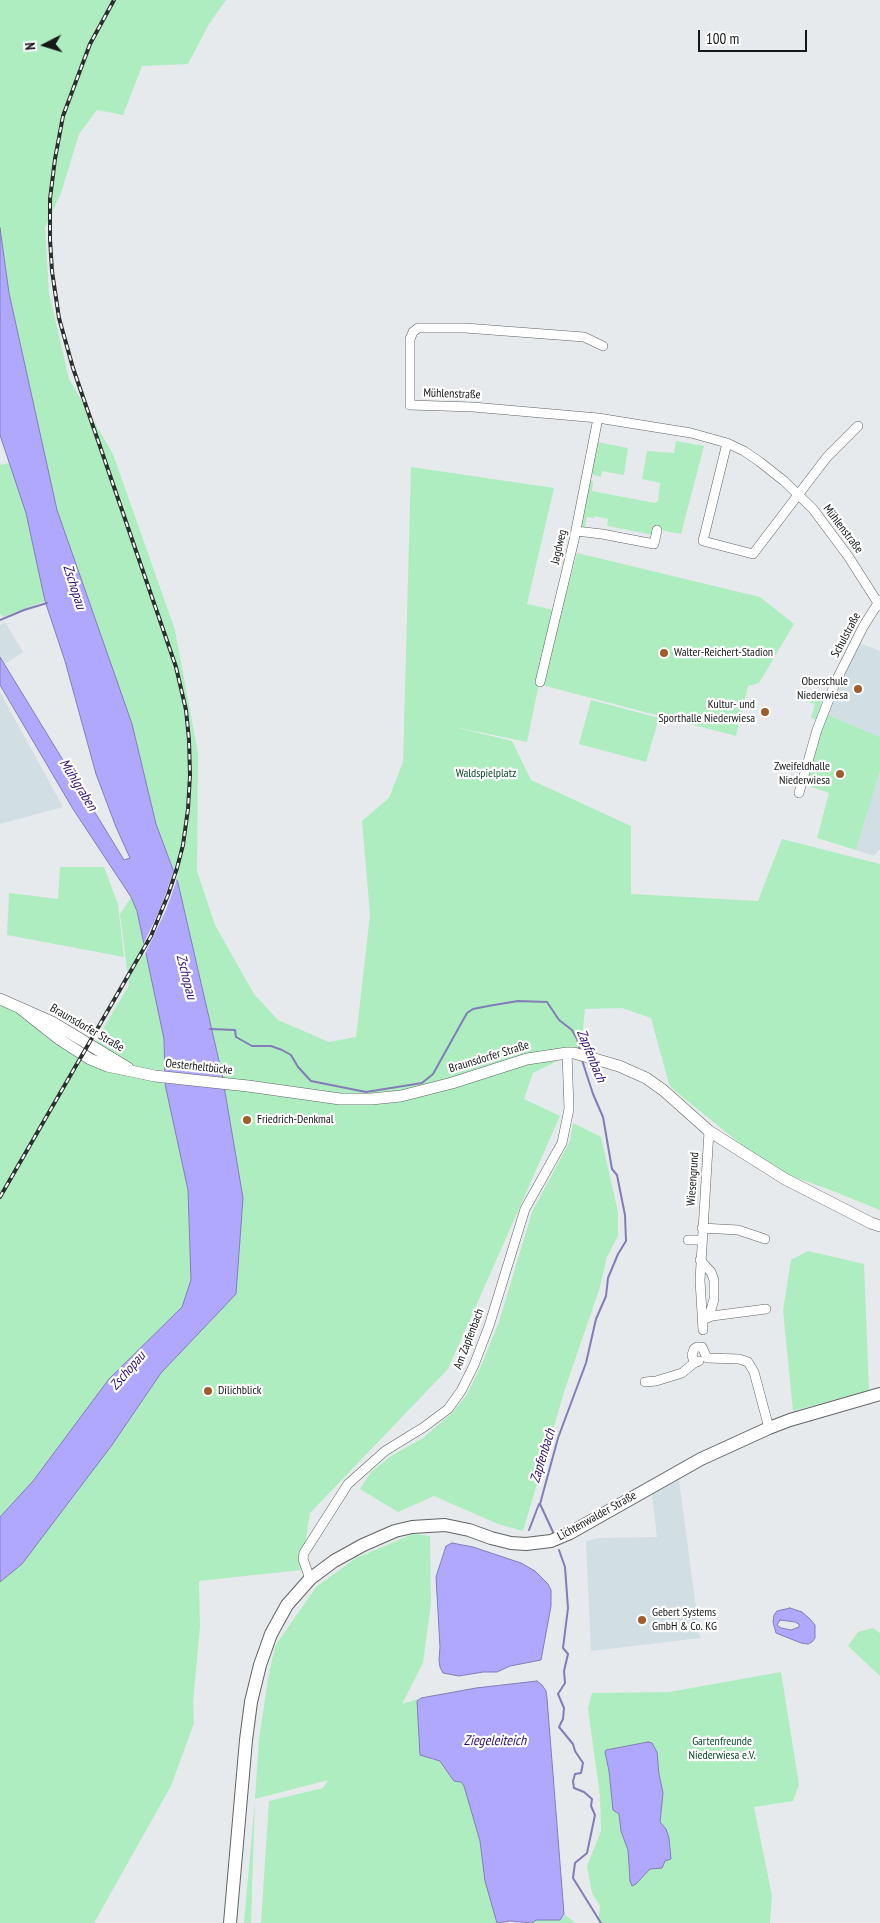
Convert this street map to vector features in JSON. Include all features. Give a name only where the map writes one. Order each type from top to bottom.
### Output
[{"type":"main road","name":"Lichtenwalder Straße","points":[[230,1923],[251,1702],[260,1665],[271,1634],[287,1605],[310,1579],[334,1561],[362,1545],[395,1531],[412,1527],[445,1525],[511,1543],[526,1544],[552,1541],[570,1533],[701,1459],[769,1428],[880,1394]]},
{"type":"street","name":"Mühlenstraße","points":[[604,346],[584,337],[464,328],[419,328],[413,332],[410,339],[410,405],[473,407],[598,418],[701,435],[727,443],[744,451],[760,462],[798,494],[821,519],[879,603]]},
{"type":"street","name":"Jagdweg","points":[[540,682],[576,531],[598,418]]},
{"type":"street","points":[[727,443],[703,541],[753,554],[827,457],[858,426]]},
{"type":"street","points":[[576,531],[654,544],[657,530]]},
{"type":"street","name":"Schulstraße","points":[[799,793],[817,730],[836,681],[863,627],[879,603]]},
{"type":"street","name":"Braunsdorfer Straße","points":[[0,999],[52,1022],[138,1074],[155,1076]]},
{"type":"street","name":"Braunsdorfer Straße","points":[[240,1085],[340,1099],[386,1098],[452,1083],[527,1059],[570,1053],[589,1057],[619,1066],[646,1078],[663,1090],[709,1131],[785,1180],[880,1226]]},
{"type":"street","name":"Am Zapfenbach","points":[[310,1579],[303,1559],[304,1554],[348,1484],[385,1452],[418,1432],[448,1410],[461,1391],[474,1365],[489,1326],[525,1209],[562,1143],[569,1109],[570,1053]]},
{"type":"street","name":"Oesterheltbücke","points":[[155,1076],[240,1085]]},
{"type":"street","name":"Wiesengrund","points":[[705,1318],[700,1260],[709,1131]]},
{"type":"street","points":[[702,1228],[738,1230],[765,1239]]},
{"type":"street","points":[[688,1240],[701,1240]]},
{"type":"street","name":"Wiesengrund","points":[[700,1260],[711,1272],[714,1280],[714,1299],[705,1318],[702,1330]]},
{"type":"street","points":[[705,1318],[766,1309]]},
{"type":"street","points":[[694,1363],[692,1355],[697,1347],[702,1347],[707,1358]]},
{"type":"street","points":[[645,1382],[656,1381],[682,1373],[694,1363],[707,1358],[739,1359],[748,1362],[754,1372],[769,1428]]},
{"type":"shaded area","points":[[5,622],[23,652],[0,667],[0,625]]},
{"type":"shaded area","name":"Oberschule Niederwiesa","points":[[860,643],[880,651],[880,737],[826,714],[841,679]]},
{"type":"shaded area","points":[[0,692],[63,807],[0,824]]},
{"type":"shaded area","points":[[880,771],[880,849],[874,856],[856,850]]},
{"type":"shaded area","points":[[679,1480],[700,1638],[591,1651],[586,1541],[600,1538],[657,1537],[652,1495]]},
{"type":"green space","name":"Waldspielplatz","points":[[0,0],[226,0],[209,24],[188,64],[142,66],[123,115],[97,110],[79,134],[61,193],[45,228],[49,293],[69,379],[113,454],[175,630],[198,753],[197,871],[215,925],[254,994],[278,1020],[329,1042],[356,1037],[370,915],[362,821],[389,798],[403,762],[411,467],[554,488],[527,604],[554,610],[527,742],[450,726],[512,741],[531,780],[631,826],[631,894],[758,901],[782,839],[880,864],[880,1210],[788,1175],[742,1145],[674,1090],[669,1084],[651,1018],[622,1008],[585,1009],[581,1049],[533,1073],[524,1099],[560,1116],[448,1369],[310,1513],[301,1570],[199,1581],[200,1626],[193,1703],[194,1723],[171,1786],[94,1923],[0,1923],[0,1582],[22,1564],[112,1445],[161,1373],[236,1294],[243,1198],[222,1074],[178,883],[156,824],[132,724],[57,510],[9,293],[0,228]]},
{"type":"green space","points":[[676,441],[704,446],[681,534],[656,529],[653,535],[608,526],[608,519],[595,516],[594,518],[587,517],[585,527],[602,531],[579,528],[589,480],[593,481],[592,491],[655,503],[658,501],[660,483],[642,479],[647,451],[674,453]]},
{"type":"green space","points":[[597,442],[628,448],[624,475],[602,471],[601,477],[591,474]]},
{"type":"green space","points":[[9,463],[26,513],[45,601],[3,617],[0,615],[0,465]]},
{"type":"green space","name":"Walter-Reichert-Stadion","points":[[577,553],[760,597],[794,624],[759,683],[748,686],[736,736],[542,685]]},
{"type":"green space","points":[[799,694],[822,701],[817,720],[811,718],[815,704],[797,698]]},
{"type":"green space","points":[[591,700],[659,718],[646,762],[579,744]]},
{"type":"green space","points":[[826,714],[880,737],[880,771],[856,850],[817,838],[829,793],[805,785]]},
{"type":"green space","points":[[60,867],[104,867],[118,904],[124,957],[7,935],[9,893],[58,899]]},
{"type":"green space","points":[[131,897],[137,911],[164,1039],[165,1070],[142,1069],[129,1065],[94,1044],[129,985],[120,914]]},
{"type":"green space","points":[[0,1003],[119,1073],[165,1084],[188,1190],[191,1280],[182,1307],[109,1379],[33,1481],[0,1517]]},
{"type":"green space","points":[[573,1123],[601,1137],[618,1212],[618,1236],[607,1257],[600,1287],[565,1389],[523,1531],[498,1524],[434,1496],[398,1512],[360,1489],[371,1472],[391,1456],[423,1438],[451,1414],[466,1396],[499,1322],[532,1212],[570,1141]]},
{"type":"green space","points":[[808,1251],[864,1264],[869,1390],[793,1411],[783,1310],[791,1260]]},
{"type":"green space","points":[[413,1534],[430,1536],[431,1603],[423,1663],[402,1704],[418,1699],[419,1742],[431,1759],[440,1761],[454,1781],[461,1782],[464,1786],[480,1841],[485,1881],[497,1923],[261,1923],[269,1801],[323,1788],[328,1780],[255,1799],[259,1739],[275,1646],[316,1587],[356,1558]]},
{"type":"green space","points":[[873,1628],[880,1633],[880,1676],[848,1646],[858,1632]]},
{"type":"green space","name":"Gartenfreunde Niederwiesa e.V.","points":[[781,1672],[799,1785],[793,1801],[754,1807],[772,1896],[770,1923],[598,1923],[600,1906],[592,1893],[587,1866],[601,1831],[600,1796],[588,1709],[592,1693],[669,1692]],"holes":[[[629,1745],[657,1752],[663,1793],[660,1822],[664,1827],[667,1860],[657,1869],[650,1869],[636,1884],[629,1876],[628,1850],[621,1831],[619,1814],[613,1810],[605,1752],[606,1750]]]},
{"type":"green space","points":[[255,1799],[251,1923],[244,1923]]},
{"type":"green space","points":[[564,1914],[575,1923],[532,1923],[536,1920],[555,1920],[564,1917]]},
{"type":"water","points":[[0,228],[9,293],[57,510],[132,724],[156,824],[178,883],[222,1074],[243,1198],[236,1294],[161,1373],[112,1445],[22,1564],[0,1582],[0,1517],[33,1481],[109,1379],[182,1307],[191,1280],[188,1190],[165,1084],[164,1039],[137,911],[131,897],[73,809],[0,685],[0,657],[124,860],[130,858],[96,774],[65,661],[45,601],[26,513],[0,435]]},
{"type":"water","points":[[452,1543],[473,1547],[521,1563],[535,1571],[548,1584],[551,1590],[551,1606],[541,1660],[510,1666],[497,1672],[459,1676],[443,1673],[439,1660],[436,1577],[446,1546]]},
{"type":"water","points":[[790,1608],[802,1612],[809,1618],[815,1625],[815,1638],[812,1642],[808,1644],[801,1643],[776,1633],[773,1622],[777,1611]],"holes":[[[780,1620],[799,1624],[799,1627],[791,1630],[777,1625]]]},
{"type":"water","name":"Ziegeleiteich","points":[[537,1681],[546,1691],[547,1698],[564,1914],[560,1920],[536,1920],[532,1923],[510,1921],[497,1923],[485,1881],[480,1841],[464,1786],[461,1782],[454,1781],[440,1761],[420,1755],[417,1701],[421,1698],[476,1688]]},
{"type":"water","points":[[648,1742],[652,1743],[657,1752],[663,1793],[660,1822],[666,1829],[669,1838],[671,1859],[665,1861],[662,1868],[650,1869],[632,1886],[628,1850],[621,1831],[619,1814],[613,1810],[605,1752],[606,1750]]},
{"type":"pier","points":[[175,867],[178,875],[175,885],[166,910],[144,956],[142,947],[161,907]]},
{"type":"waterway","points":[[0,620],[47,603]]},
{"type":"waterway","name":"Zapfenbach","points":[[210,1029],[235,1030],[236,1037],[252,1046],[271,1046],[282,1050],[291,1055],[298,1067],[311,1081],[366,1092],[422,1083],[433,1074],[467,1013],[473,1009],[488,1006],[518,1001],[547,1002],[559,1020],[572,1030],[580,1051]]},
{"type":"waterway","name":"Zapfenbach","points":[[553,1532],[540,1504],[558,1438],[586,1363],[596,1319],[606,1296],[608,1278],[618,1254],[626,1241],[625,1215],[617,1175],[612,1169],[603,1117],[582,1060]]},
{"type":"waterway","points":[[529,1530],[539,1504]]},
{"type":"waterway","name":"Zapfenbach","points":[[559,1550],[565,1567],[568,1608],[563,1648],[568,1654],[564,1671],[565,1683],[558,1694],[564,1708],[563,1719],[559,1727],[573,1744],[583,1763],[581,1773],[575,1774],[574,1788],[584,1792],[592,1799],[591,1806],[595,1815],[587,1853],[575,1863],[573,1878],[601,1923]]},
{"type":"railway","points":[[0,1197],[151,936],[177,868],[183,845],[188,809],[190,775],[189,740],[186,710],[176,667],[73,368],[59,318],[52,271],[50,199],[63,116],[90,44],[114,0]]},
{"type":"place","name":"Walter-Reichert-Stadion","points":[[664,653]]},
{"type":"place","name":"Oberschule Niederwiesa","points":[[858,689]]},
{"type":"place","name":"Kultur- und Sporthalle Niederwiesa","points":[[765,712]]},
{"type":"place","name":"Zweifeldhalle Niederwiesa","points":[[840,774]]},
{"type":"place","name":"Friedrich-Denkmal","points":[[247,1120]]},
{"type":"place","name":"Dilichblick","points":[[208,1391]]},
{"type":"place","name":"Gebert Systems GmbH & Co. KG","points":[[642,1620]]},
{"type":"water label","name":"Zschopau","points":[[74,587]]},
{"type":"water label","name":"Mühlgraben","points":[[78,785]]},
{"type":"water label","name":"Zschopau","points":[[186,977]]},
{"type":"water label","name":"Zschopau","points":[[128,1371]]}]
